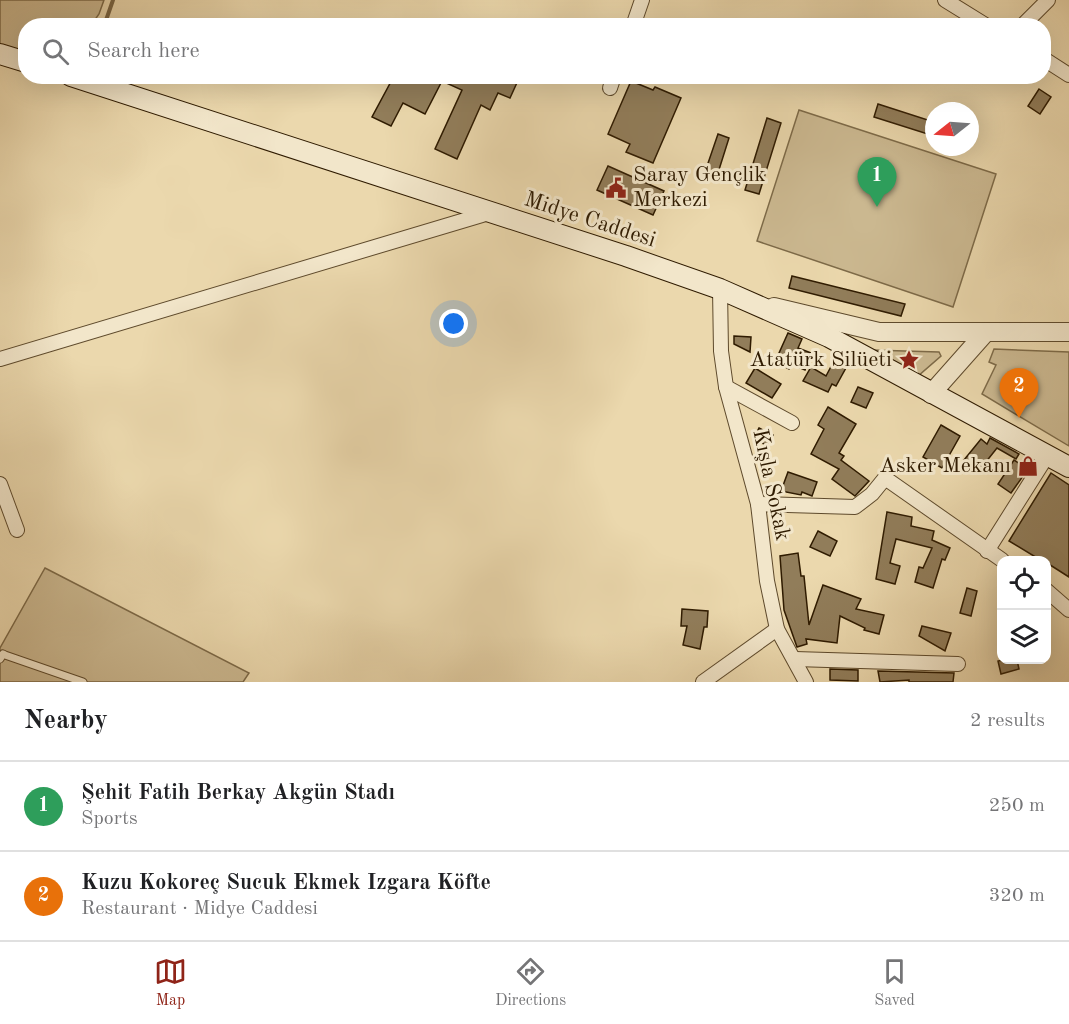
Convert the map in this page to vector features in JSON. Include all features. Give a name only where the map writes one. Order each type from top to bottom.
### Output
[{"type":"main road","points":[[0,54],[18,60]]},
{"type":"main road","name":"Midye Caddesi","points":[[96,84],[492,212],[751,302],[849,347],[931,394],[1069,467]]},
{"type":"street","points":[[636,18],[642,0]]},
{"type":"street","points":[[945,0],[974,18]]},
{"type":"street","points":[[1030,18],[1048,0]]},
{"type":"street","points":[[1051,63],[1069,75]]},
{"type":"street","points":[[0,359],[492,212]]},
{"type":"street","name":"Kışla Sokak","points":[[720,290],[721,351],[726,387],[758,504],[767,581],[777,629],[806,682]]},
{"type":"street","points":[[751,302],[879,332],[1069,332]]},
{"type":"street","points":[[931,394],[986,332]]},
{"type":"street","points":[[726,387],[792,423]]},
{"type":"street","points":[[987,551],[1047,456]]},
{"type":"street","points":[[758,504],[855,507],[885,478],[997,558]]},
{"type":"street","points":[[0,484],[17,530]]},
{"type":"street","points":[[1051,594],[1069,610]]},
{"type":"street","points":[[703,682],[777,629]]},
{"type":"street","points":[[795,659],[958,664]]},
{"type":"lane","points":[[0,659],[3,654],[83,682]]},
{"type":"shaded area","points":[[0,0],[104,0],[96,18],[18,18],[18,54],[0,48]]},
{"type":"shaded area","points":[[799,110],[925,151],[925,156],[941,156],[996,174],[953,307],[757,241]]},
{"type":"shaded area","points":[[994,349],[1069,352],[1069,446],[982,394],[996,365],[989,362]]},
{"type":"shaded area","points":[[871,350],[939,352],[941,356],[918,376]]},
{"type":"shaded area","points":[[45,568],[249,673],[243,682],[0,682],[0,648]]},
{"type":"building","points":[[390,84],[440,84],[425,114],[403,103],[391,126],[372,117]]},
{"type":"building","points":[[449,84],[516,84],[510,98],[498,93],[490,110],[481,105],[457,159],[435,149],[462,90]]},
{"type":"building","points":[[630,84],[638,84],[653,90],[655,87],[681,98],[653,163],[626,152],[630,144],[608,134]]},
{"type":"building","points":[[1039,89],[1051,97],[1040,114],[1028,106]]},
{"type":"building","points":[[878,104],[925,119],[925,133],[874,117]]},
{"type":"building","points":[[767,118],[781,123],[759,194],[745,190]]},
{"type":"building","points":[[718,134],[729,138],[717,176],[705,172]]},
{"type":"building","points":[[608,166],[664,191],[653,215],[597,190]]},
{"type":"building","points":[[792,276],[905,304],[901,316],[789,288]]},
{"type":"building","points":[[788,333],[802,339],[798,348],[811,353],[805,370],[791,364],[789,369],[775,362]]},
{"type":"building","points":[[734,336],[751,337],[750,352],[734,344]]},
{"type":"building","points":[[835,359],[847,366],[836,386],[832,384],[828,392],[803,381],[811,367],[826,376]]},
{"type":"building","points":[[755,368],[781,384],[772,398],[746,383]]},
{"type":"building","points":[[858,387],[873,393],[866,408],[851,402]]},
{"type":"building","points":[[828,407],[856,424],[839,453],[844,456],[841,460],[869,481],[855,496],[832,479],[839,469],[811,454],[824,429],[818,425]]},
{"type":"building","points":[[941,425],[960,436],[942,468],[923,457]]},
{"type":"building","points":[[759,428],[773,435],[767,446],[754,438]]},
{"type":"building","points":[[990,438],[1019,454],[1016,459],[997,448],[978,472],[964,460],[981,439],[987,444]]},
{"type":"building","points":[[1014,460],[1028,469],[1011,493],[998,484]]},
{"type":"building","points":[[788,472],[817,482],[812,496],[802,492],[801,495],[781,491]]},
{"type":"building","points":[[1051,473],[1069,485],[1069,577],[1051,566],[1051,556],[1034,556],[1009,541]]},
{"type":"building","points":[[887,512],[912,517],[911,526],[934,531],[932,540],[950,548],[945,560],[942,559],[933,588],[915,582],[919,567],[923,568],[932,548],[896,539],[890,563],[900,566],[895,584],[876,579]]},
{"type":"building","points":[[818,531],[837,541],[830,556],[810,547]]},
{"type":"building","points":[[798,553],[801,576],[804,576],[809,625],[823,585],[861,599],[856,609],[884,615],[879,634],[864,630],[865,628],[840,616],[837,643],[806,639],[807,644],[797,647],[784,610],[780,556]]},
{"type":"building","points":[[967,588],[977,591],[971,616],[960,613]]},
{"type":"building","points":[[682,609],[708,611],[707,627],[704,627],[700,649],[683,645],[687,626],[681,626]]},
{"type":"building","points":[[922,626],[951,633],[945,651],[919,636]]},
{"type":"building","points":[[999,664],[1018,664],[1019,669],[1001,674]]},
{"type":"building","points":[[830,669],[858,670],[858,681],[830,680]]},
{"type":"building","points":[[878,671],[954,673],[953,682],[909,682],[909,680],[880,682]]},
{"type":"waterway","points":[[107,18],[113,0]]},
{"type":"place","name":"Saray Gençlik Merkezi","points":[[616,188]]},
{"type":"place","name":"Şehit Fatih Berkay Akgün Stadı","points":[[877,207]]},
{"type":"place","name":"Atatürk Silüeti","points":[[909,360]]},
{"type":"place","name":"Kuzu Kokoreç Sucuk Ekmek Izgara Köfte","points":[[1019,418]]},
{"type":"place","name":"Asker Mekanı","points":[[1028,466]]}]
